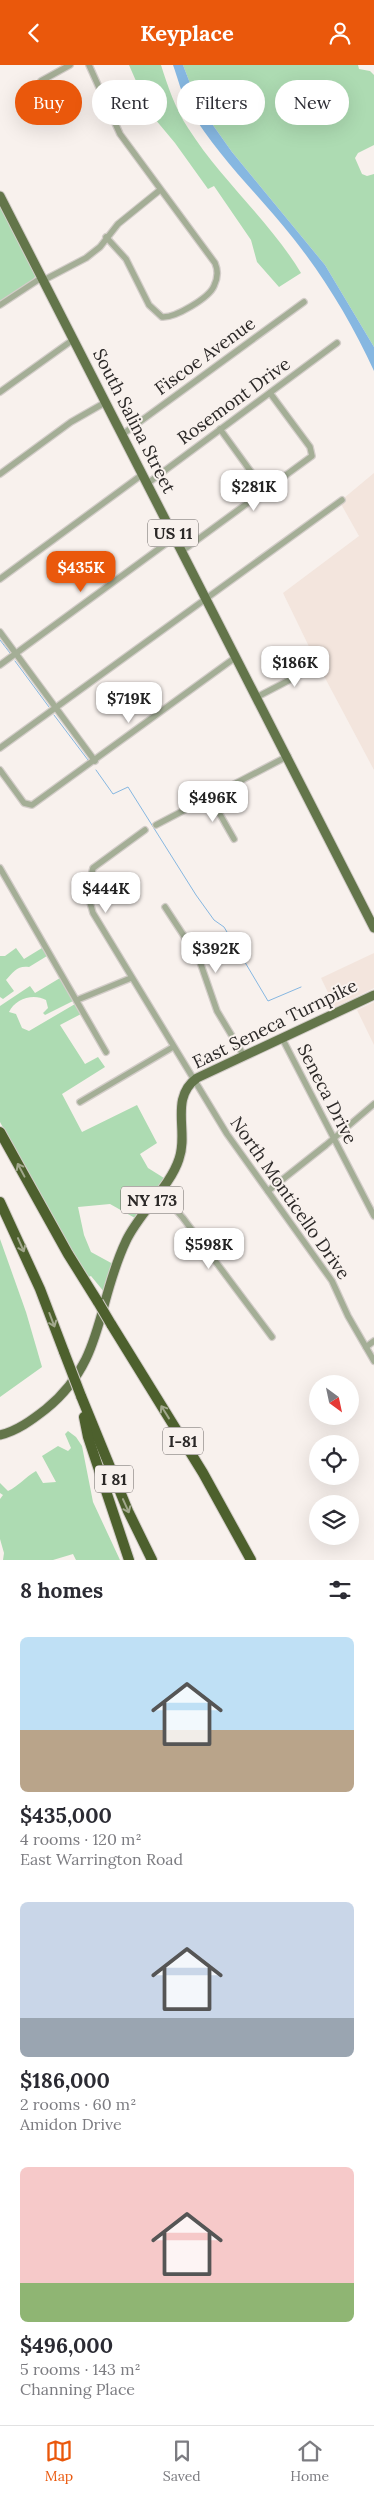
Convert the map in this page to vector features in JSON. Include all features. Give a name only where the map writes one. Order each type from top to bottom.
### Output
[{"type":"highway","name":"I-81","points":[[0,1132],[68,1254],[184,1443],[251,1560]]},
{"type":"highway","name":"I 81","points":[[0,1202],[40,1289],[128,1511],[152,1560]]},
{"type":"highway","points":[[81,1396],[88,1437],[129,1560]]},
{"type":"highway","points":[[184,1443],[225,1502],[256,1560]]},
{"type":"main road","name":"South Salina Street","points":[[0,196],[288,756],[374,928]]},
{"type":"main road","name":"East Seneca Turnpike","points":[[0,1435],[16,1429],[41,1413],[59,1398],[80,1371],[93,1345],[115,1268],[126,1240],[170,1177],[180,1157],[182,1096],[194,1080],[374,995]]},
{"type":"street","points":[[43,80],[70,65]]},
{"type":"street","points":[[90,65],[120,134],[216,263],[218,272],[216,281],[206,295],[172,316],[162,317],[149,305],[126,259],[106,237]]},
{"type":"street","points":[[0,305],[38,280],[44,280],[86,258],[100,247],[118,224],[160,190]]},
{"type":"street","name":"Fiscoe Avenue","points":[[123,434],[304,302]]},
{"type":"street","points":[[0,392],[74,339]]},
{"type":"street","name":"Rosemont Drive","points":[[148,483],[337,343]]},
{"type":"street","points":[[182,551],[312,455],[310,447],[270,393]]},
{"type":"street","points":[[0,474],[71,422],[106,402]]},
{"type":"street","points":[[220,429],[265,491]]},
{"type":"street","points":[[0,579],[143,473]]},
{"type":"street","points":[[0,748],[342,500]]},
{"type":"street","points":[[0,665],[175,537]]},
{"type":"street","points":[[0,632],[54,708],[95,761]]},
{"type":"street","points":[[0,770],[24,803],[32,805],[236,657]]},
{"type":"street","points":[[257,697],[324,662]]},
{"type":"street","points":[[156,825],[288,756]]},
{"type":"street","points":[[210,797],[234,839]]},
{"type":"street","name":"North Monticello Drive","points":[[145,830],[115,850],[93,868],[88,882],[88,899],[94,913],[130,978],[227,1134],[332,1281],[374,1361]]},
{"type":"street","points":[[0,868],[106,1052]]},
{"type":"street","points":[[165,907],[199,959],[217,1011],[244,1056]]},
{"type":"street","points":[[77,1000],[130,978]]},
{"type":"street","name":"Seneca Drive","points":[[282,1038],[374,1216]]},
{"type":"street","points":[[80,1102],[173,1047]]},
{"type":"street","points":[[268,1191],[374,1104]]},
{"type":"street","points":[[159,1191],[183,1218],[272,1337]]},
{"type":"street","points":[[366,1347],[374,1341]]},
{"type":"shaded area","points":[[374,473],[374,770],[316,661],[283,593],[359,536],[341,504],[344,498]]},
{"type":"shaded area","points":[[374,953],[374,988],[335,1007],[321,978]]},
{"type":"shaded area","points":[[374,1002],[374,1045],[357,1010]]},
{"type":"green space","points":[[129,65],[161,65],[166,80],[136,80]]},
{"type":"green space","points":[[183,65],[358,65],[359,69],[370,71],[374,75],[374,145],[358,153],[355,158],[362,174],[367,176],[374,174],[374,347],[325,265],[232,152],[213,125],[265,125],[265,80],[189,80]]},
{"type":"green space","points":[[167,83],[177,107],[177,125],[186,125],[215,165],[274,235],[301,273],[279,287],[257,262],[251,240],[214,186],[208,189],[160,125],[167,125]]},
{"type":"green space","points":[[0,204],[37,274],[33,280],[0,303]]},
{"type":"green space","points":[[16,948],[24,959],[42,948],[47,956],[29,967],[22,967],[13,972],[6,980],[14,991],[3,999],[0,997],[0,956],[5,956]]},
{"type":"green space","points":[[60,978],[73,1001],[45,1015],[43,1013],[48,1008],[46,1000],[30,997],[15,1004],[9,1012],[16,1014],[22,1028],[29,1031],[75,1004],[81,1014],[60,1025],[85,1064],[98,1057],[105,1067],[62,1094],[82,1132],[137,1105],[157,1143],[140,1154],[148,1168],[164,1178],[135,1218],[110,1204],[78,1207],[84,1235],[91,1252],[113,1264],[105,1293],[91,1276],[86,1278],[0,1122],[0,1006],[30,986],[35,993]]},
{"type":"green space","points":[[0,1239],[26,1312],[42,1367],[0,1397]]},
{"type":"green space","points":[[68,1431],[76,1437],[82,1446],[93,1502],[120,1560],[76,1560],[73,1554],[53,1560],[3,1560],[4,1553],[0,1539],[0,1499],[3,1495],[0,1493],[0,1483],[8,1491],[36,1471],[43,1483],[56,1482],[42,1456],[58,1446],[68,1451],[71,1448],[65,1434]]},
{"type":"water","points":[[173,65],[183,65],[189,80],[178,80]]},
{"type":"water","points":[[213,125],[232,152],[325,265],[374,347],[374,371],[348,319],[316,269],[293,238],[225,159],[200,126]]},
{"type":"waterway","points":[[0,640],[10,653]]},
{"type":"waterway","points":[[15,661],[49,707]]},
{"type":"waterway","points":[[54,715],[88,760]]},
{"type":"waterway","points":[[96,770],[113,794],[128,787],[196,895],[214,920],[224,927],[268,1001],[301,987]]}]
